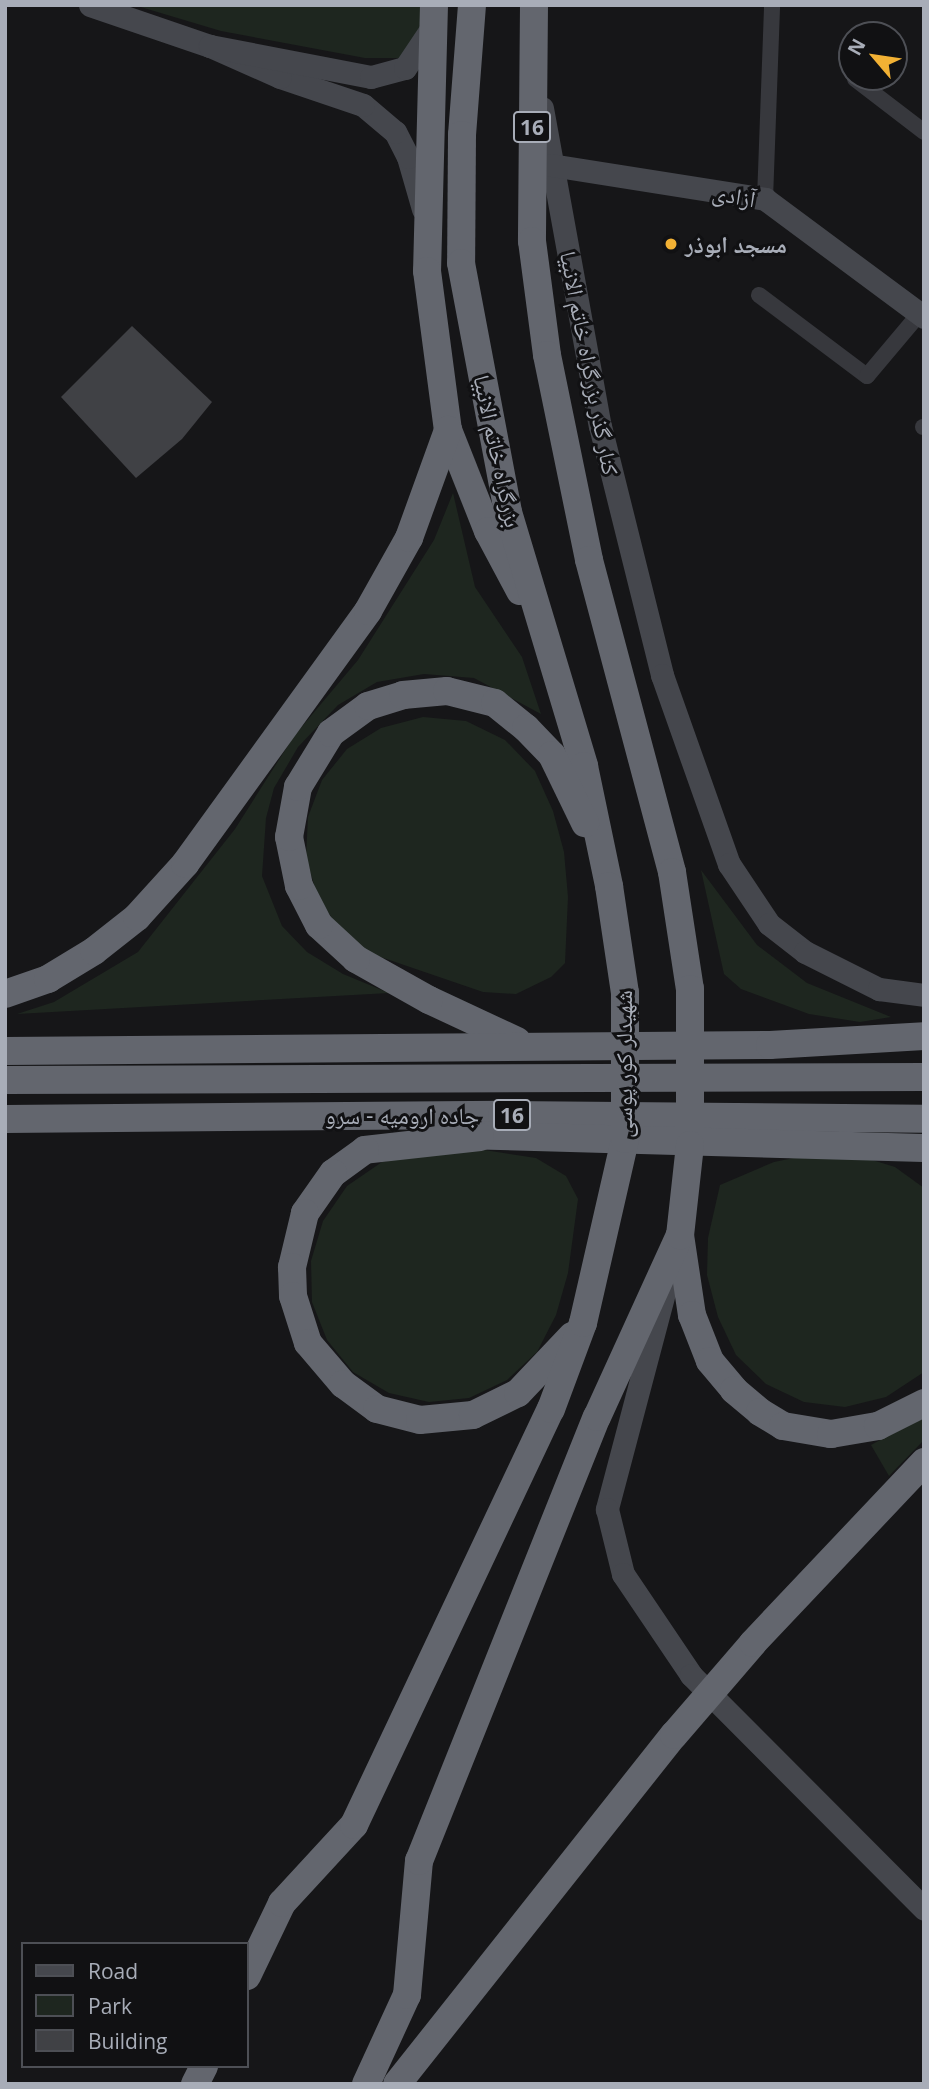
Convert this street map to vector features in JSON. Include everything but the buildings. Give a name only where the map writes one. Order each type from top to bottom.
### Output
[{"type":"highway","name":"بزرگراه خاتم الانبیا","points":[[472,5],[461,135],[461,263],[508,512],[553,655],[584,766],[609,886]]},
{"type":"highway","name":"16","points":[[534,8],[531,241],[547,355],[589,560],[672,872],[690,989],[690,1145],[680,1235]]},
{"type":"highway","points":[[433,17],[425,215],[427,271],[448,430],[488,531],[553,655]]},
{"type":"highway","points":[[5,993],[48,979],[94,951],[137,917],[185,864],[368,611],[409,538],[448,430]]},
{"type":"highway","points":[[523,1043],[429,1000],[356,958],[320,925],[299,886],[289,837],[298,787],[331,733],[368,706],[403,695],[447,691],[495,704],[544,746],[600,853]]},
{"type":"highway","name":"شهیدلر کور پوسی","points":[[248,1974],[282,1903],[354,1825],[551,1409],[583,1323],[625,1139],[625,993],[609,886]]},
{"type":"highway","points":[[5,1051],[523,1043],[770,1045],[924,1036]]},
{"type":"highway","name":"جاده ارومیه - سرو","points":[[5,1080],[924,1077]]},
{"type":"highway","points":[[281,1116],[481,1137],[809,1142],[924,1148]]},
{"type":"highway","name":"جاده ارومیه - سرو","points":[[5,1119],[281,1116],[924,1119]]},
{"type":"highway","points":[[481,1137],[365,1150],[333,1173],[305,1213],[292,1267],[293,1296],[308,1343],[343,1384],[377,1409],[420,1420],[473,1415],[518,1392],[583,1323]]},
{"type":"highway","points":[[809,1142],[924,1166]]},
{"type":"highway","points":[[680,1235],[692,1315],[710,1362],[760,1412],[783,1426],[831,1434],[878,1426],[924,1403]]},
{"type":"highway","points":[[366,2084],[407,1995],[419,1861],[597,1418],[680,1235]]},
{"type":"highway","points":[[397,2084],[674,1735],[753,1643],[924,1461]]},
{"type":"highway","points":[[195,2084],[203,2068]]},
{"type":"main road","points":[[90,5],[210,46],[280,77],[363,104],[395,132],[408,157],[425,215]]},
{"type":"main road","points":[[210,46],[372,77],[405,68],[433,17]]},
{"type":"main road","name":"کنار گذر بزرگراه خاتم الانبیا","points":[[533,48],[551,164],[600,426],[662,675],[729,864],[769,924],[805,952],[879,989],[924,995]]},
{"type":"main road","name":"آزادی","points":[[551,164],[765,199],[922,315]]},
{"type":"main road","points":[[680,1235],[607,1509],[623,1574],[691,1675],[924,1909]]},
{"type":"street","points":[[765,199],[772,5]]},
{"type":"street","points":[[871,91],[924,132]]},
{"type":"street","points":[[759,295],[867,376],[922,315]]},
{"type":"green space","points":[[134,5],[423,5],[417,42],[404,58],[365,58],[221,31]]},
{"type":"green space","points":[[453,493],[475,587],[522,657],[541,714],[474,678],[424,674],[377,682],[338,705],[298,747],[274,788],[266,818],[262,876],[282,926],[307,952],[343,974],[389,993],[17,1014],[54,1002],[138,952],[235,829],[294,736],[358,660],[434,540]]},
{"type":"green space","points":[[423,717],[466,721],[505,740],[535,771],[553,811],[564,852],[568,897],[565,963],[551,977],[516,994],[483,992],[369,953],[338,928],[317,895],[306,857],[308,817],[322,780],[347,749],[381,728]]},
{"type":"green space","points":[[701,870],[757,945],[807,983],[891,1017],[860,1022],[809,1014],[741,989],[724,974]]},
{"type":"green space","points":[[465,1147],[536,1158],[566,1176],[578,1199],[568,1273],[556,1315],[537,1352],[507,1380],[469,1398],[429,1402],[389,1393],[353,1372],[327,1340],[312,1302],[311,1261],[323,1221],[347,1186],[382,1162]]},
{"type":"green space","points":[[808,1155],[856,1155],[895,1167],[924,1188],[924,1372],[886,1397],[845,1407],[804,1402],[766,1384],[736,1355],[718,1317],[707,1275],[708,1238],[720,1185],[774,1162]]},
{"type":"green space","points":[[924,1416],[924,1440],[889,1476],[871,1445]]},
{"type":"place","name":"مسجد ابوذر","points":[[671,244]]}]
